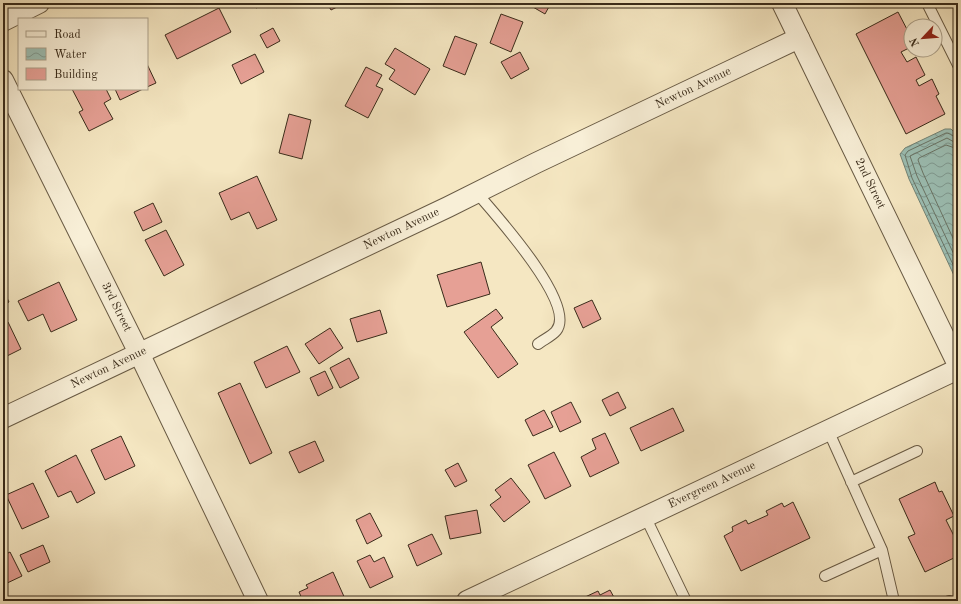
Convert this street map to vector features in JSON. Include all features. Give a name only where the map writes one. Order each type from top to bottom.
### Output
[{"type":"street","points":[[3,21],[39,3]]},
{"type":"street","name":"2nd Street","points":[[782,3],[958,365]]},
{"type":"street","name":"Newton Avenue","points":[[3,418],[477,193],[798,38]]},
{"type":"street","name":"3rd Street","points":[[3,80],[139,353],[258,601]]},
{"type":"street","name":"Evergreen Avenue","points":[[467,601],[958,370]]},
{"type":"lane","points":[[927,3],[958,65]]},
{"type":"lane","points":[[477,193],[532,260],[549,289],[558,309],[559,323],[556,331],[538,344]]},
{"type":"lane","points":[[828,430],[882,550],[894,601]]},
{"type":"lane","points":[[851,482],[917,450]]},
{"type":"lane","points":[[645,516],[686,601]]},
{"type":"lane","points":[[825,576],[882,550]]},
{"type":"water","points":[[945,129],[951,129],[958,136],[958,150],[956,157],[958,183],[958,284],[909,179],[900,154],[905,148]]},
{"type":"building","points":[[254,3],[266,3],[256,8]]},
{"type":"building","points":[[327,3],[345,3],[331,10]]},
{"type":"building","points":[[526,3],[551,3],[545,14]]},
{"type":"building","points":[[219,8],[231,32],[177,59],[165,35]]},
{"type":"building","points":[[898,12],[903,22],[903,51],[901,52],[903,58],[907,62],[916,58],[925,75],[916,80],[919,86],[932,79],[939,94],[936,96],[945,114],[906,134],[856,34]]},
{"type":"building","points":[[501,14],[523,22],[511,52],[490,43]]},
{"type":"building","points":[[273,28],[280,41],[267,48],[260,35]]},
{"type":"building","points":[[455,36],[477,44],[465,75],[443,66]]},
{"type":"building","points":[[395,48],[430,69],[415,95],[389,79],[395,70],[385,64]]},
{"type":"building","points":[[520,52],[529,69],[511,79],[501,62]]},
{"type":"building","points":[[255,54],[264,72],[241,84],[232,65]]},
{"type":"building","points":[[148,66],[156,83],[148,87]]},
{"type":"building","points":[[366,67],[382,75],[376,86],[383,89],[368,118],[345,106]]},
{"type":"building","points":[[73,90],[106,90],[111,99],[104,103],[113,119],[89,131],[79,112],[83,110]]},
{"type":"building","points":[[115,90],[141,90],[120,100]]},
{"type":"building","points":[[289,114],[311,120],[302,159],[279,153]]},
{"type":"building","points":[[257,176],[277,220],[257,229],[249,212],[231,220],[219,193]]},
{"type":"building","points":[[153,203],[162,222],[143,231],[134,212]]},
{"type":"building","points":[[166,230],[184,265],[164,276],[145,240]]},
{"type":"building","points":[[481,262],[490,294],[447,307],[437,275]]},
{"type":"building","points":[[59,282],[77,320],[51,332],[43,314],[28,321],[18,301]]},
{"type":"building","points":[[3,290],[9,302],[3,305]]},
{"type":"building","points":[[592,300],[601,319],[583,328],[574,308]]},
{"type":"building","points":[[496,309],[503,318],[491,327],[518,364],[498,378],[464,332]]},
{"type":"building","points":[[380,310],[387,333],[357,342],[350,319]]},
{"type":"building","points":[[8,322],[21,349],[3,358],[3,324]]},
{"type":"building","points":[[330,328],[343,348],[319,364],[305,344]]},
{"type":"building","points":[[287,346],[300,372],[266,388],[254,362]]},
{"type":"building","points":[[349,358],[359,378],[340,388],[330,368]]},
{"type":"building","points":[[325,371],[333,388],[318,396],[310,378]]},
{"type":"building","points":[[240,383],[272,453],[250,464],[218,393]]},
{"type":"building","points":[[618,392],[626,408],[610,416],[602,400]]},
{"type":"building","points":[[571,402],[581,422],[560,432],[551,412]]},
{"type":"building","points":[[673,408],[684,431],[641,451],[630,428]]},
{"type":"building","points":[[544,410],[553,427],[533,436],[525,420]]},
{"type":"building","points":[[605,433],[619,463],[590,477],[581,457],[596,449],[592,439]]},
{"type":"building","points":[[121,436],[135,466],[105,480],[91,450]]},
{"type":"building","points":[[315,441],[324,461],[299,473],[289,452]]},
{"type":"building","points":[[554,452],[571,486],[545,499],[528,465]]},
{"type":"building","points":[[76,455],[95,493],[77,503],[71,491],[58,497],[45,471]]},
{"type":"building","points":[[458,463],[467,481],[455,487],[445,470]]},
{"type":"building","points":[[511,478],[530,502],[504,522],[490,505],[501,497],[495,490]]},
{"type":"building","points":[[935,482],[939,492],[942,491],[954,516],[946,520],[958,544],[956,545],[958,556],[925,572],[908,537],[915,534],[899,499]]},
{"type":"building","points":[[33,483],[49,517],[22,529],[6,495]]},
{"type":"building","points":[[793,502],[810,538],[741,571],[724,536],[733,531],[732,527],[746,520],[748,524],[768,515],[766,511],[782,503],[784,507]]},
{"type":"building","points":[[477,510],[481,533],[450,539],[445,516]]},
{"type":"building","points":[[370,513],[382,536],[367,544],[356,520]]},
{"type":"building","points":[[432,534],[442,554],[417,566],[408,545]]},
{"type":"building","points":[[43,545],[50,562],[28,572],[20,555]]},
{"type":"building","points":[[10,552],[22,576],[3,585],[3,553],[4,555]]},
{"type":"building","points":[[370,555],[374,562],[384,557],[393,577],[370,588],[357,561]]},
{"type":"building","points":[[333,572],[346,601],[303,601],[299,592],[308,588],[306,585]]},
{"type":"building","points":[[610,590],[616,601],[584,601],[583,598],[598,591],[600,595]]}]
